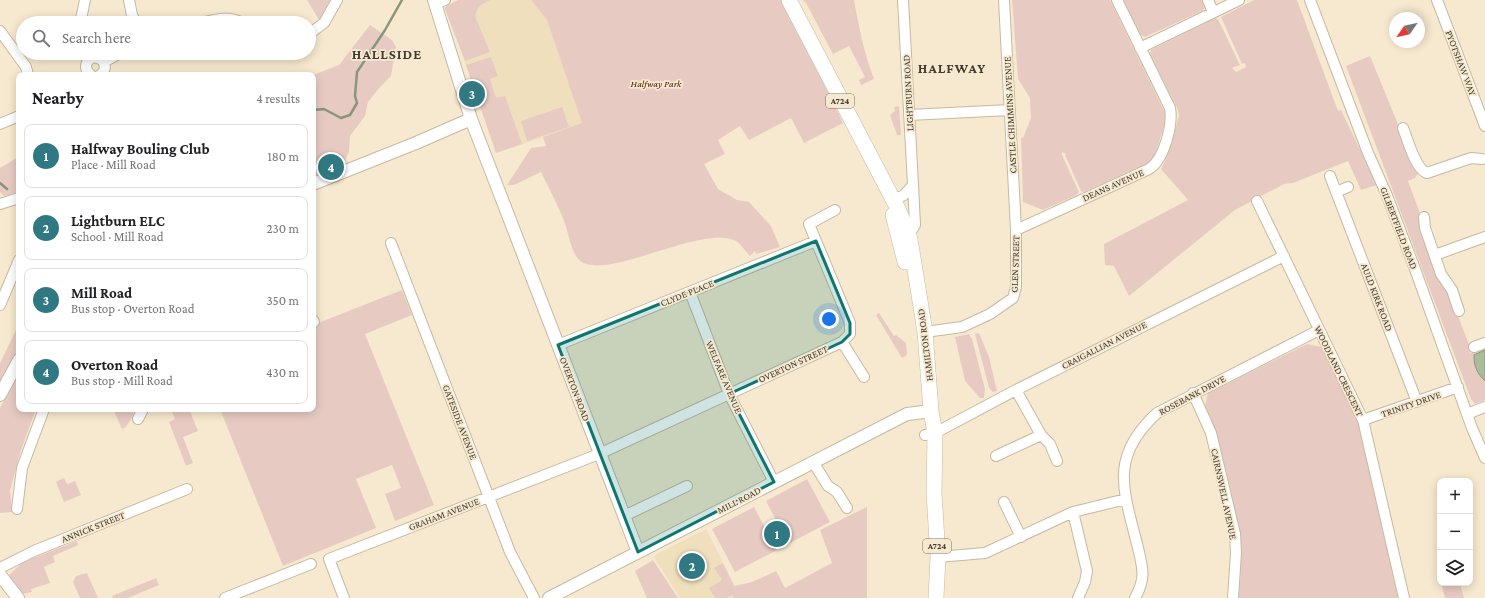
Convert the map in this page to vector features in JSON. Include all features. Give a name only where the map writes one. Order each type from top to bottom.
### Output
[{"type":"main road","name":"HAMILTON ROAD","points":[[789,0],[909,235],[925,332],[926,411]]},
{"type":"main road","name":"HAMILTON ROAD","points":[[892,201],[891,210],[911,288],[922,389],[930,434],[938,557],[936,598]]},
{"type":"street","points":[[82,16],[85,0]]},
{"type":"street","points":[[129,0],[132,16]]},
{"type":"street","points":[[316,29],[324,23],[337,0]]},
{"type":"street","name":"LIGHTBURN ROAD","points":[[903,0],[915,225],[909,235]]},
{"type":"street","name":"CASTLE CHIMMINS AVENUE","points":[[1004,0],[1016,230]]},
{"type":"street","name":"DEANS AVENUE","points":[[1016,230],[1149,169],[1160,159],[1172,119],[1170,108],[1117,0]]},
{"type":"street","points":[[1208,0],[1213,12]]},
{"type":"street","points":[[1140,48],[1239,0]]},
{"type":"street","name":"GILBERTFIELD ROAD","points":[[1310,0],[1368,153],[1388,200],[1467,414],[1485,458]]},
{"type":"street","name":"PYOTSHAW WAY","points":[[1438,0],[1485,126]]},
{"type":"street","name":"OVERTON ROAD","points":[[438,2],[471,119],[638,552]]},
{"type":"street","points":[[0,31],[16,53]]},
{"type":"street","points":[[21,60],[26,67],[27,72]]},
{"type":"street","points":[[86,72],[87,62],[91,60]]},
{"type":"street","points":[[99,60],[105,68],[103,72]]},
{"type":"street","points":[[910,116],[1010,110]]},
{"type":"street","points":[[0,124],[16,117]]},
{"type":"street","points":[[316,183],[416,143],[471,119]]},
{"type":"street","points":[[1403,128],[1417,164],[1422,172],[1427,173],[1471,158],[1484,160]]},
{"type":"street","name":"AULD KIRK ROAD","points":[[1330,176],[1417,402]]},
{"type":"street","points":[[892,201],[904,194],[913,185]]},
{"type":"street","points":[[1336,192],[1348,187]]},
{"type":"street","points":[[0,204],[16,199]]},
{"type":"street","name":"WOODLAND CRESCENT","points":[[1257,201],[1363,420],[1404,598]]},
{"type":"street","points":[[835,210],[808,224],[850,323],[850,334],[842,342],[864,377]]},
{"type":"street","points":[[1424,217],[1425,228],[1441,274],[1452,290],[1459,311]]},
{"type":"street","name":"GLEN STREET","points":[[925,332],[962,327],[990,314],[1013,298],[1016,287],[1016,230]]},
{"type":"street","points":[[1435,255],[1485,237]]},
{"type":"street","name":"CLYDE PLACE","points":[[558,345],[816,241]]},
{"type":"street","name":"GATESIDE AVENUE","points":[[391,243],[510,552],[534,598]]},
{"type":"street","name":"CRAIGALLIAN AVENUE","points":[[930,434],[1284,256]]},
{"type":"street","points":[[0,305],[16,267]]},
{"type":"street","name":"WELFARE AVENUE","points":[[690,292],[729,394],[774,482]]},
{"type":"street","name":"ROSEBANK DRIVE","points":[[1135,598],[1140,588],[1143,572],[1126,499],[1123,477],[1126,456],[1133,440],[1143,426],[1157,413],[1193,393],[1319,330]]},
{"type":"street","name":"OVERTON STREET","points":[[599,454],[842,342]]},
{"type":"street","points":[[1474,347],[1485,343]]},
{"type":"street","points":[[1,390],[16,365]]},
{"type":"street","name":"TRINITY DRIVE","points":[[1363,420],[1458,387]]},
{"type":"street","points":[[1016,390],[1041,435],[1050,444],[1057,461]]},
{"type":"street","name":"CAIRNSWELL AVENUE","points":[[1193,393],[1211,433],[1235,534],[1236,553],[1233,598]]},
{"type":"street","points":[[1467,414],[1485,407]]},
{"type":"street","name":"MILL ROAD","points":[[549,598],[907,414],[926,411]]},
{"type":"street","points":[[17,509],[22,468],[43,412]]},
{"type":"street","points":[[138,419],[142,412]]},
{"type":"street","points":[[996,456],[1041,435]]},
{"type":"street","name":"GRAHAM AVENUE","points":[[344,598],[329,559],[599,454]]},
{"type":"street","points":[[813,462],[828,486],[837,492],[847,508]]},
{"type":"street","points":[[624,516],[687,486]]},
{"type":"street","name":"ANNICK STREET","points":[[0,568],[34,551],[187,489]]},
{"type":"street","points":[[938,557],[985,553],[1073,512],[1126,499]]},
{"type":"street","points":[[1004,502],[1021,537]]},
{"type":"street","points":[[1073,512],[1087,571],[1085,582],[1078,598]]},
{"type":"street","points":[[225,598],[311,564]]},
{"type":"street","points":[[0,575],[18,598]]},
{"type":"highlighted area","points":[[816,241],[850,323],[850,334],[842,342],[729,394],[774,482],[638,552],[558,345]]},
{"type":"shaded area","points":[[488,0],[531,0],[547,20],[583,124],[496,153],[447,10]]},
{"type":"shaded area","points":[[1485,350],[1485,381],[1476,370],[1474,355]]},
{"type":"shaded area","points":[[706,529],[741,598],[680,598],[654,557],[657,554]]},
{"type":"green space","points":[[307,0],[330,0],[319,20]]},
{"type":"green space","points":[[458,0],[490,0],[479,6],[475,16],[490,52],[465,61],[445,9],[446,6]]},
{"type":"green space","name":"Halfway Park","points":[[531,0],[783,0],[843,123],[804,143],[791,118],[749,140],[740,126],[718,140],[725,154],[704,164],[718,189],[737,200],[749,202],[771,226],[780,247],[756,254],[755,251],[750,256],[736,241],[719,238],[698,240],[625,261],[604,265],[587,264],[576,256],[564,221],[541,172],[514,185],[507,185],[531,148],[546,146],[543,137],[582,123],[547,20]]},
{"type":"green space","points":[[803,0],[854,0],[865,50],[874,79],[861,85],[859,80],[865,77],[849,46],[833,54]]},
{"type":"green space","points":[[1012,0],[1110,0],[1167,117],[1154,158],[1150,162],[1084,192],[1081,191],[1065,155],[1066,154],[1062,152],[1079,192],[1077,195],[1043,210],[1023,202],[1021,138],[1023,138],[1031,118],[1030,98],[1018,79]]},
{"type":"green space","points":[[1123,0],[1203,0],[1206,7],[1202,11],[1145,37],[1140,34]]},
{"type":"green space","points":[[1254,0],[1297,0],[1338,111],[1341,110],[1377,185],[1361,190],[1348,161],[1293,183],[1284,184],[1235,210],[1129,296],[1114,266],[1105,265],[1104,244],[1188,200],[1161,169],[1167,157],[1179,116],[1178,110],[1150,54],[1151,50],[1215,18],[1218,19],[1240,65],[1232,68],[1236,72],[1246,67],[1245,63],[1242,64],[1221,17]]},
{"type":"green space","points":[[370,25],[392,40],[396,47],[391,76],[368,102],[365,116],[350,136],[349,152],[345,160],[339,165],[316,175],[316,74],[339,65]]},
{"type":"green space","points":[[1370,56],[1418,173],[1415,178],[1408,181],[1469,345],[1470,353],[1485,348],[1485,400],[1475,404],[1471,399],[1346,66]]},
{"type":"green space","points":[[491,57],[498,76],[490,79],[496,98],[505,96],[522,144],[496,153],[466,65]]},
{"type":"green space","points":[[899,106],[901,135],[897,135],[890,115],[895,111],[894,107]]},
{"type":"green space","points":[[562,107],[569,127],[527,141],[521,121]]},
{"type":"green space","points":[[16,158],[16,193],[4,196],[0,192],[0,168]]},
{"type":"green space","points":[[402,290],[412,315],[365,334],[434,505],[395,521],[385,494],[401,488],[392,465],[356,479],[376,528],[283,566],[221,412],[316,412],[316,324]]},
{"type":"green space","points":[[879,313],[894,336],[896,335],[906,343],[907,355],[902,358],[876,315]]},
{"type":"green space","points":[[16,330],[16,355],[0,380],[0,363]]},
{"type":"green space","points":[[979,333],[989,357],[997,391],[993,392],[989,388],[975,334]]},
{"type":"green space","points":[[969,334],[972,339],[985,389],[984,398],[980,398],[965,381],[955,337]]},
{"type":"green space","points":[[1307,344],[1321,347],[1358,422],[1398,598],[1238,598],[1241,565],[1239,532],[1219,443],[1212,421],[1205,406],[1208,393]]},
{"type":"green space","points":[[16,378],[16,412],[35,412],[20,453],[10,491],[12,512],[0,513],[0,408]]},
{"type":"green space","points":[[114,412],[133,412],[134,414],[126,427],[122,429]]},
{"type":"green space","points":[[172,412],[190,412],[198,431],[183,437],[193,463],[186,466],[169,422],[175,419]]},
{"type":"green space","points":[[64,478],[67,484],[75,481],[81,495],[64,502],[56,482]]},
{"type":"green space","points":[[807,479],[830,522],[788,544],[766,501]]},
{"type":"green space","points":[[754,507],[777,550],[735,572],[712,529]]},
{"type":"green space","points":[[867,507],[867,598],[734,598],[732,595],[726,598],[715,598],[709,588],[722,580],[714,568],[723,563],[734,586],[752,582],[776,571],[785,588],[832,563],[820,530]]},
{"type":"green space","points":[[77,541],[78,545],[53,556],[55,562],[44,567],[50,583],[31,589],[32,592],[23,594],[13,584],[9,575],[23,562]]},
{"type":"green space","points":[[653,560],[678,598],[647,598],[635,571]]},
{"type":"green space","points":[[87,573],[98,598],[80,598],[73,582],[76,576]]},
{"type":"green space","points":[[156,578],[159,585],[128,598],[113,598],[112,596]]},
{"type":"green space","points":[[1442,586],[1461,586],[1464,598],[1445,598]]},
{"type":"waterway","points":[[316,110],[324,109],[341,118],[350,115],[357,103],[355,96],[357,72],[385,30],[402,0]]},
{"type":"waterway","points":[[0,183],[7,189]]},
{"type":"place","name":"Mill Road","points":[[472,94]]},
{"type":"place","name":"Overton Road","points":[[331,167]]},
{"type":"place","name":"Halfway Bouling Club","points":[[777,534]]},
{"type":"place","name":"Lightburn ELC","points":[[692,566]]},
{"type":"district","name":"HALLSIDE","points":[[387,54]]},
{"type":"district","name":"HALFWAY","points":[[952,68]]}]
